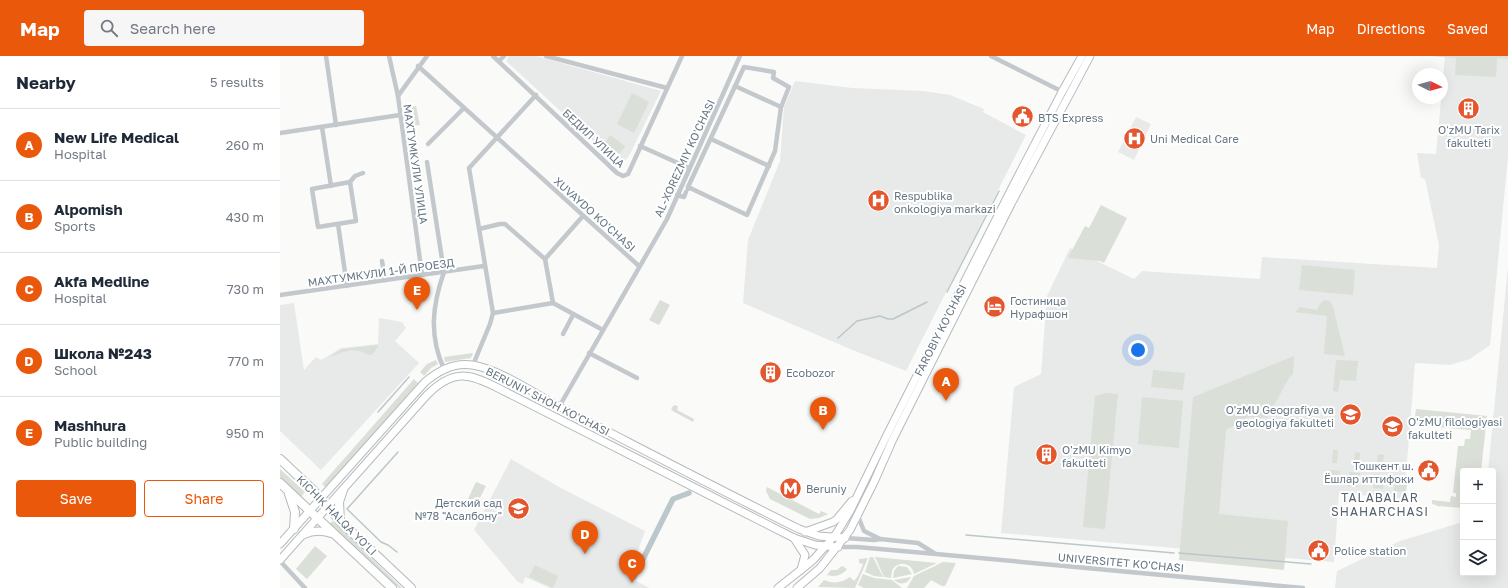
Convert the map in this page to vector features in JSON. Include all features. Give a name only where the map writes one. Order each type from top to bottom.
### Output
[{"type":"highway","name":"KICHIK HALQA YO'LI","points":[[280,459],[313,490],[341,522],[411,588]]},
{"type":"highway","name":"KICHIK HALQA YO'LI","points":[[280,483],[392,588]]},
{"type":"highway","points":[[341,522],[339,502],[343,490]]},
{"type":"highway","points":[[288,491],[295,512],[294,528]]},
{"type":"main road","name":"FAROBIY KO'CHASI","points":[[797,588],[820,568],[838,547],[858,516],[893,439],[1012,202],[1082,56]]},
{"type":"main road","name":"FAROBIY KO'CHASI","points":[[778,588],[811,562],[833,537],[850,511],[887,435],[1065,94],[1090,56]]},
{"type":"main road","name":"BERUNIY SHOH KO'CHASI","points":[[280,544],[425,382],[434,374],[458,365],[473,365],[497,373],[559,407],[805,532],[819,536],[845,538]]},
{"type":"main road","name":"BERUNIY SHOH KO'CHASI","points":[[280,560],[427,395],[438,385],[450,378],[463,375],[475,377],[540,408],[794,538],[814,545],[838,547]]},
{"type":"main road","points":[[540,408],[559,407],[567,422]]},
{"type":"main road","points":[[805,532],[833,522],[857,496]]},
{"type":"main road","points":[[301,536],[314,531],[334,534]]},
{"type":"main road","points":[[833,537],[838,547]]},
{"type":"main road","points":[[794,538],[805,555],[801,570]]},
{"type":"street","points":[[326,56],[336,125]]},
{"type":"street","name":"МАХТУМКУЛИ УЛИЦА","points":[[389,56],[398,96],[422,275]]},
{"type":"street","points":[[398,96],[418,66],[427,56]]},
{"type":"street","name":"БЕДИЛ УЛИЦА","points":[[493,56],[621,175],[628,174],[682,56]]},
{"type":"street","points":[[499,61],[504,56]]},
{"type":"street","points":[[546,56],[667,88]]},
{"type":"street","name":"AL-XOREZMIY KO'CHASI","points":[[639,266],[667,219],[740,56]]},
{"type":"street","points":[[991,56],[1065,94]]},
{"type":"street","name":"XUVAYDO KO'CHASI","points":[[418,66],[639,266],[559,407]]},
{"type":"street","points":[[677,195],[684,197],[688,190],[744,67],[774,72],[773,78],[789,87],[781,107],[775,151],[747,215],[688,190]]},
{"type":"street","points":[[735,86],[781,107]]},
{"type":"street","points":[[473,365],[493,313],[484,266],[469,168],[536,95]]},
{"type":"street","points":[[428,144],[464,108]]},
{"type":"street","points":[[280,133],[400,115]]},
{"type":"street","points":[[322,127],[331,186]]},
{"type":"street","points":[[711,139],[769,166]]},
{"type":"street","points":[[640,146],[689,168]]},
{"type":"street","points":[[428,162],[444,272],[440,283],[433,328],[438,355],[444,369]]},
{"type":"street","points":[[350,182],[357,219],[356,221],[320,228],[318,227],[312,189],[350,182],[355,176],[363,173]]},
{"type":"street","points":[[545,259],[583,216]]},
{"type":"street","points":[[338,224],[347,286]]},
{"type":"street","points":[[479,229],[505,224],[545,259],[553,303]]},
{"type":"street","points":[[382,261],[385,280]]},
{"type":"street","name":"МАХТУМКУЛИ 1-Й ПРОЕЗД","points":[[280,295],[484,266]]},
{"type":"street","points":[[493,313],[553,303],[603,330]]},
{"type":"street","points":[[563,334],[573,315]]},
{"type":"street","points":[[589,353],[637,378]]},
{"type":"street","points":[[858,516],[864,530],[880,539]]},
{"type":"street","name":"UNIVERSITET KO'CHASI","points":[[845,538],[880,539],[918,543],[936,554]]},
{"type":"street","name":"UNIVERSITET KO'CHASI","points":[[838,547],[857,547],[1303,588]]},
{"type":"street","points":[[280,560],[304,588]]},
{"type":"shaded area","points":[[509,56],[536,56],[661,91],[630,154],[621,167],[506,61]]},
{"type":"shaded area","points":[[1431,56],[1508,56],[1508,59],[1497,58],[1496,77],[1455,75],[1456,58]]},
{"type":"shaded area","points":[[1445,56],[1508,56],[1508,156],[1490,345],[1470,359],[1450,365],[1415,363],[1404,499],[1339,493],[1334,562],[1001,533],[1014,387],[1041,374],[1047,296],[1070,248],[1134,279],[1142,271],[1260,279],[1262,257],[1437,268],[1439,245],[1425,179],[1421,178],[1417,153],[1436,154],[1441,104],[1448,104],[1448,68],[1444,68]]},
{"type":"shaded area","name":"Respublika onkologiya markazi","points":[[795,81],[852,88],[923,91],[950,95],[984,109],[983,112],[1026,135],[906,371],[850,349],[743,303],[748,240],[780,161],[784,107]]},
{"type":"shaded area","points":[[632,93],[649,102],[634,133],[617,124]]},
{"type":"shaded area","points":[[416,106],[420,125],[407,126],[404,108]]},
{"type":"shaded area","name":"Uni Medical Care","points":[[1136,117],[1151,124],[1134,160],[1118,152]]},
{"type":"shaded area","points":[[610,135],[625,146],[619,154],[605,143]]},
{"type":"shaded area","points":[[1101,205],[1127,218],[1104,263],[1100,261],[1068,258],[1085,226],[1089,228]]},
{"type":"shaded area","points":[[1302,265],[1355,270],[1353,295],[1299,290]]},
{"type":"shaded area","points":[[1508,267],[1508,588],[1335,588],[1337,571],[1400,541],[1460,523],[1460,576],[1496,576],[1496,468],[1488,468]]},
{"type":"shaded area","points":[[660,300],[670,305],[659,325],[649,320]]},
{"type":"shaded area","points":[[1324,300],[1330,301],[1333,307],[1345,356],[1324,354],[1327,316],[1295,312],[1300,307],[1317,310]]},
{"type":"shaded area","points":[[294,303],[304,370],[316,357],[321,360],[341,348],[378,344],[379,318],[402,322],[406,328],[395,341],[419,363],[321,470],[280,431],[280,305]]},
{"type":"shaded area","points":[[379,345],[373,354],[369,355],[360,351],[350,350],[329,357],[342,349]]},
{"type":"shaded area","points":[[473,353],[471,358],[445,362],[444,357]]},
{"type":"shaded area","points":[[1294,356],[1293,374],[1289,378],[1267,418],[1248,417],[1226,430],[1219,514],[1288,521],[1284,570],[1179,560],[1193,397]]},
{"type":"shaded area","points":[[436,360],[438,364],[431,368],[424,376],[420,372],[427,364]]},
{"type":"shaded area","points":[[1336,360],[1358,361],[1356,381],[1340,380],[1338,392],[1333,391]]},
{"type":"shaded area","points":[[1153,370],[1185,373],[1183,390],[1151,387]]},
{"type":"shaded area","points":[[414,379],[418,383],[326,488],[322,484]]},
{"type":"shaded area","points":[[1106,393],[1118,394],[1105,529],[1083,527],[1095,396]]},
{"type":"shaded area","points":[[1142,397],[1183,401],[1179,448],[1138,444]]},
{"type":"shaded area","points":[[676,405],[678,407],[677,410],[694,419],[693,422],[671,410],[673,406]]},
{"type":"shaded area","points":[[1416,409],[1487,416],[1481,468],[1460,468],[1460,508],[1437,506],[1432,504],[1432,500],[1450,502],[1451,496],[1456,497],[1456,493],[1453,493],[1458,446],[1464,446],[1465,439],[1470,439],[1471,430],[1414,425]]},
{"type":"shaded area","points":[[1333,450],[1338,450],[1337,463],[1332,463]]},
{"type":"shaded area","points":[[1355,452],[1360,453],[1359,466],[1354,465]]},
{"type":"shaded area","points":[[1378,454],[1384,455],[1382,468],[1376,468]]},
{"type":"shaded area","points":[[511,459],[559,487],[645,531],[629,577],[649,588],[550,588],[525,577],[523,584],[518,582],[474,530]]},
{"type":"shaded area","points":[[280,469],[305,492],[300,498],[280,479]]},
{"type":"shaded area","points":[[1330,470],[1340,471],[1339,485],[1329,484]]},
{"type":"shaded area","points":[[1349,472],[1360,473],[1358,487],[1348,486]]},
{"type":"shaded area","points":[[1374,474],[1384,475],[1383,489],[1373,488]]},
{"type":"shaded area","points":[[1395,476],[1408,477],[1406,492],[1394,491]]},
{"type":"shaded area","points":[[476,482],[486,486],[476,506],[467,501]]},
{"type":"shaded area","points":[[767,487],[819,514],[821,511],[828,514],[819,518],[810,519],[770,499],[766,491]]},
{"type":"shaded area","points":[[333,521],[402,588],[399,588],[329,524]]},
{"type":"shaded area","points":[[315,546],[327,556],[307,579],[296,569]]},
{"type":"shaded area","points":[[870,557],[873,557],[883,577],[874,576],[865,572]]},
{"type":"shaded area","points":[[875,557],[937,563],[914,574],[913,570],[907,565],[897,565],[892,571],[891,578],[884,577]]},
{"type":"shaded area","points":[[868,558],[855,588],[818,587],[824,580],[837,582],[844,581],[850,577],[854,581],[863,564],[859,563],[859,559]]},
{"type":"shaded area","points":[[943,562],[956,563],[945,586],[931,580],[924,588],[907,588],[914,576]]},
{"type":"shaded area","points":[[535,565],[558,576],[553,588],[529,577]]},
{"type":"shaded area","points":[[842,566],[847,569],[840,575],[827,575],[831,570],[837,570]]},
{"type":"shaded area","points":[[898,566],[907,567],[912,574],[893,578],[894,571]]},
{"type":"shaded area","points":[[863,574],[874,578],[892,580],[902,588],[864,588],[858,585]]},
{"type":"shaded area","points":[[911,577],[908,581],[901,584],[894,580]]},
{"type":"waterway","points":[[947,292],[999,191]]},
{"type":"waterway","points":[[838,338],[857,321],[880,316],[893,319],[927,302]]},
{"type":"waterway","points":[[378,412],[409,377]]},
{"type":"waterway","points":[[397,552],[381,542],[347,509],[398,452]]},
{"type":"waterway","points":[[634,577],[673,499],[689,493]]},
{"type":"waterway","points":[[966,535],[1174,553]]},
{"type":"waterway","points":[[1179,553],[1311,564]]},
{"type":"place","name":"OʻzMU Tarix fakulteti","points":[[1469,109]]},
{"type":"place","name":"BTS Express","points":[[1023,117]]},
{"type":"place","name":"Uni Medical Care","points":[[1135,138]]},
{"type":"place","name":"Respublika onkologiya markazi","points":[[879,201]]},
{"type":"place","name":"Гостиница Нурафшон","points":[[994,306]]},
{"type":"place","name":"Mashhura","points":[[417,310]]},
{"type":"place","name":"Ecobozor","points":[[771,372]]},
{"type":"place","name":"New Life Medical","points":[[946,401]]},
{"type":"place","name":"O'zMU Geografiya va geologiya fakulteti","points":[[1350,415]]},
{"type":"place","name":"O'zMU filologiyasi fakulteti","points":[[1393,427]]},
{"type":"place","name":"Alpomish","points":[[823,430]]},
{"type":"place","name":"O'zMU Kimyo fakulteti","points":[[1047,455]]},
{"type":"place","name":"Тошкент ш. Ёшлар иттифоки","points":[[1429,471]]},
{"type":"place","name":"Beruniy","points":[[791,488]]},
{"type":"place","name":"Детский сад №78 \"Асалбону\"","points":[[518,508]]},
{"type":"place","name":"Police station","points":[[1319,550]]},
{"type":"place","name":"Школа №243","points":[[585,554]]},
{"type":"place","name":"Akfa Medline","points":[[632,583]]},
{"type":"district","name":"TALABALAR SHAHARCHASI","points":[[1380,504]]}]
